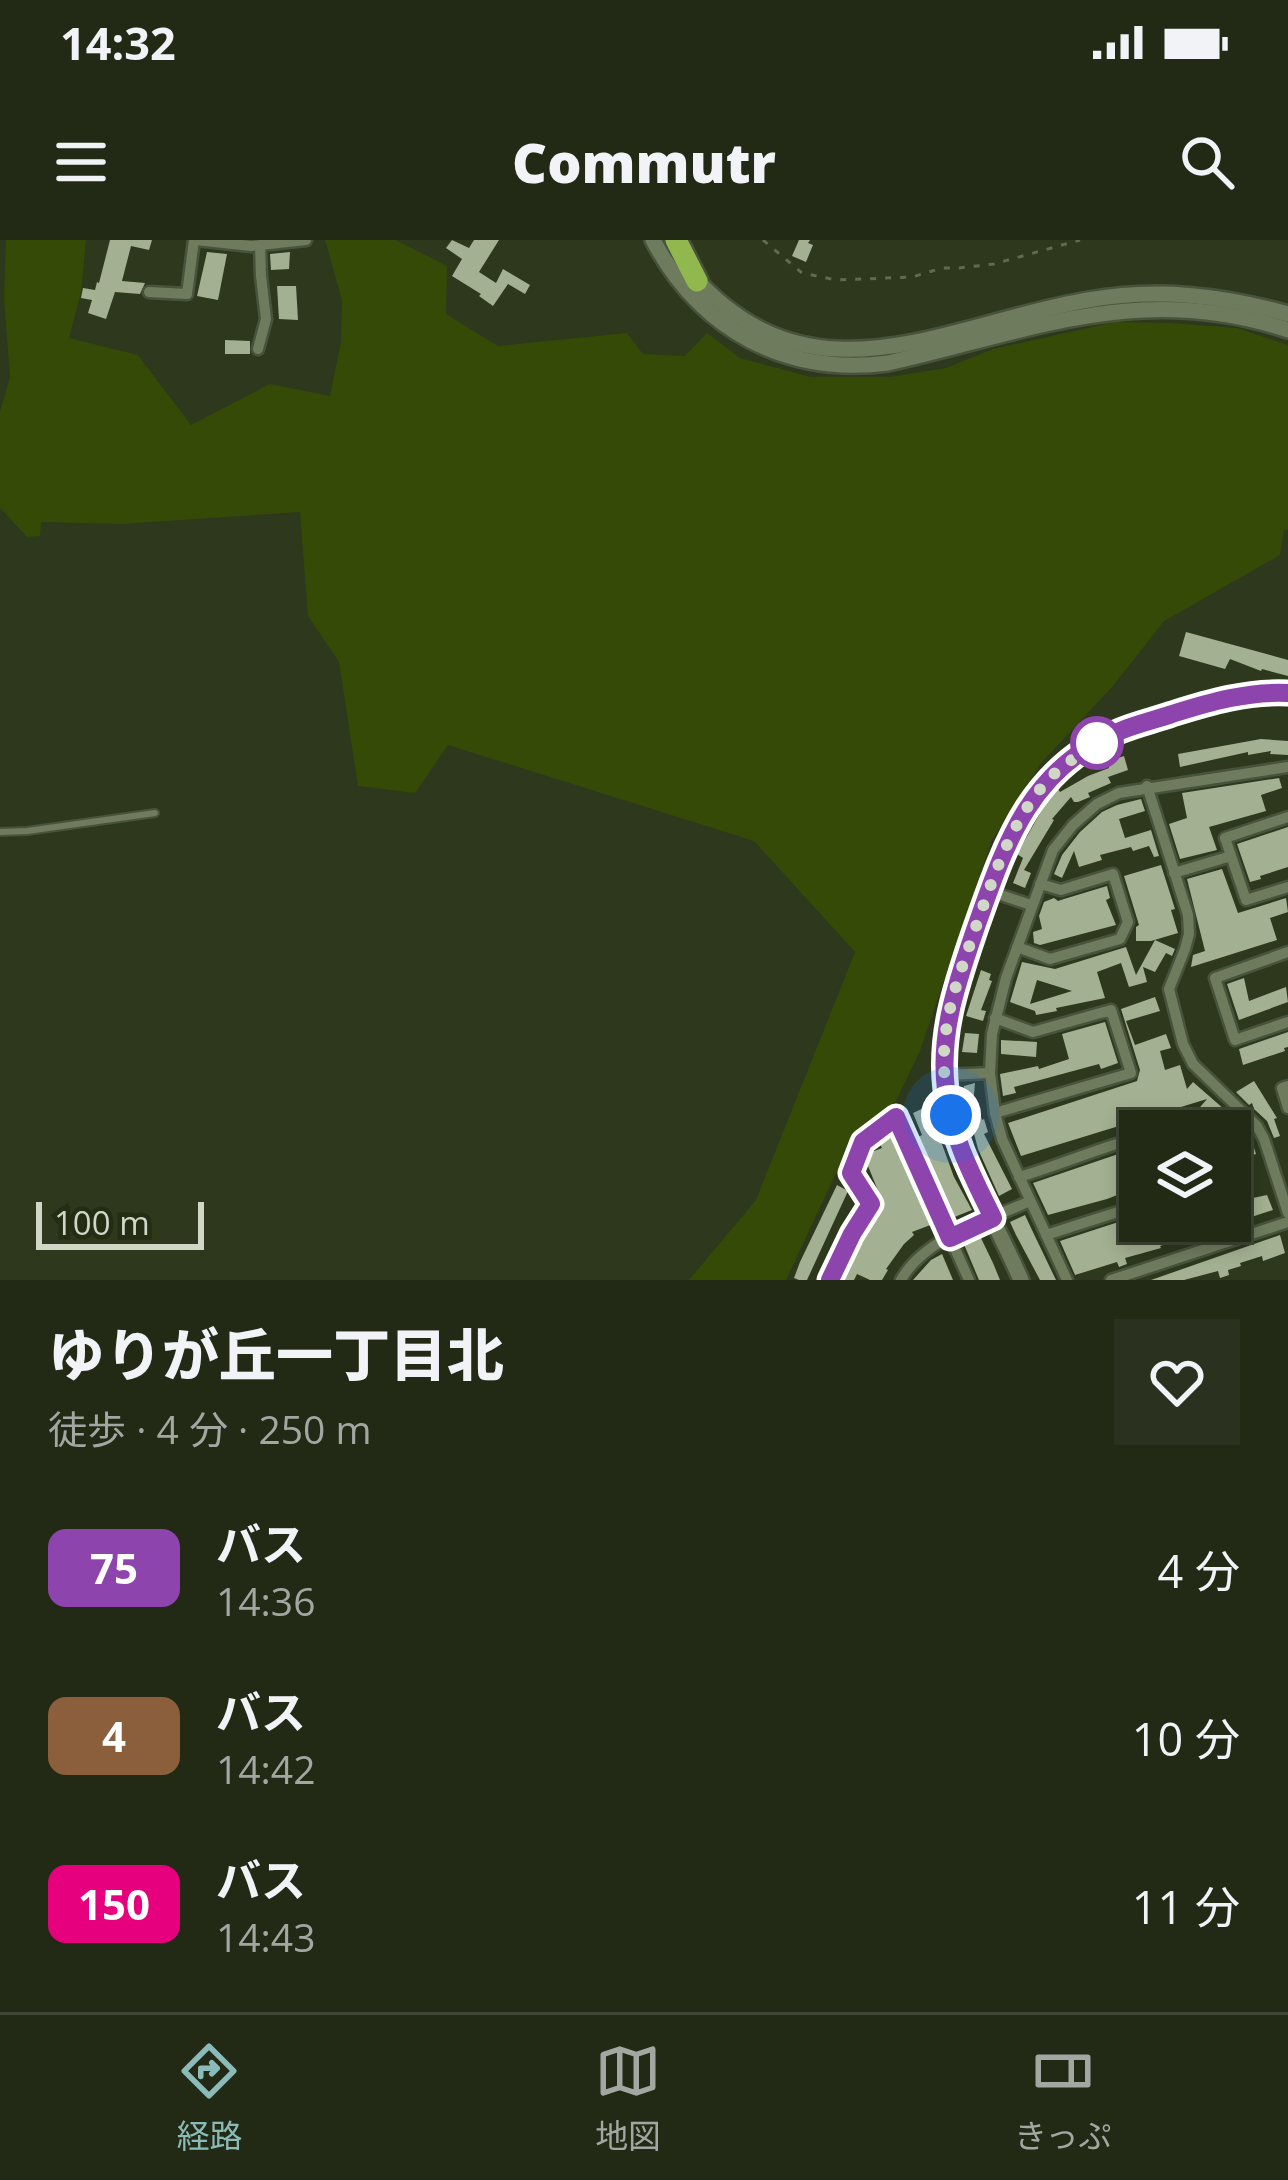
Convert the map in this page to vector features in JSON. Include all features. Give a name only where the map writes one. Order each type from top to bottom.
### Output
[{"type":"highway","points":[[676,240],[697,281]]},
{"type":"street","points":[[149,292],[187,294],[195,240],[260,245],[306,240]]},
{"type":"street","points":[[653,240],[683,287],[727,326],[775,351],[830,366],[888,363],[1077,316],[1142,308],[1194,309],[1288,330]]},
{"type":"street","points":[[667,240],[697,281],[762,330],[844,351],[917,343],[1091,299],[1164,292],[1207,295],[1288,314]]},
{"type":"street","points":[[258,349],[266,319],[260,245]]},
{"type":"street","points":[[1021,1280],[958,1145],[945,1075],[944,1041],[952,996],[1006,843],[1044,784],[1099,742],[1235,697],[1288,693]]},
{"type":"street","points":[[1067,1280],[1002,1138],[990,1073],[995,1018],[1052,850],[1096,804],[1119,793],[1288,767]]},
{"type":"street","points":[[1112,1280],[1288,1218],[1257,1126],[1193,1064],[1183,1044],[1169,989],[1189,934],[1188,915],[1147,786]]},
{"type":"street","points":[[1288,817],[1225,838],[1246,900],[1288,887]]},
{"type":"street","points":[[1174,873],[1231,856]]},
{"type":"street","points":[[1017,947],[1050,959],[1120,939],[1128,922],[1113,874],[1061,890],[1040,884]]},
{"type":"street","points":[[989,891],[1031,905]]},
{"type":"street","points":[[1288,952],[1215,978],[1235,1040],[1288,1022]]},
{"type":"street","points":[[994,1113],[1131,1073],[1111,1010],[1033,1032],[995,1018]]},
{"type":"street","points":[[945,1075],[990,1073]]},
{"type":"street","points":[[1288,1086],[1282,1088],[1288,1108]]},
{"type":"street","points":[[830,1280],[871,1204],[851,1173],[863,1142],[896,1117],[969,1280]]},
{"type":"street","points":[[1019,1178],[1119,1143]]},
{"type":"street","points":[[901,1280],[932,1247],[1030,1202]]},
{"type":"street","points":[[1046,1235],[1119,1212]]},
{"type":"lane","points":[[0,832],[155,813]]},
{"type":"path","points":[[763,240],[802,273],[836,280],[896,280],[942,268],[994,264],[1081,240]]},
{"type":"green space","points":[[6,240],[86,240],[81,292],[69,338],[138,355],[191,425],[270,384],[330,396],[341,342],[342,300],[325,240],[395,240],[447,266],[446,314],[498,346],[627,333],[643,354],[685,356],[707,333],[740,358],[811,377],[890,377],[946,368],[993,349],[1115,322],[1237,328],[1288,345],[1288,529],[1280,555],[1164,621],[1113,686],[1041,763],[992,840],[920,1051],[896,1101],[853,1137],[786,1280],[689,1280],[756,1200],[855,952],[754,841],[448,745],[415,793],[358,786],[339,662],[308,616],[300,512],[122,524],[41,522],[40,536],[27,537],[0,508],[0,412],[10,377],[4,299]]},
{"type":"building","points":[[110,240],[152,240],[149,250],[131,246],[122,281],[145,283],[140,294],[115,292],[106,319],[88,313],[92,300],[81,298],[83,288],[95,290],[99,283]]},
{"type":"building","points":[[452,240],[469,248],[474,240],[499,240],[479,272],[496,283],[503,269],[530,285],[525,294],[508,284],[493,306],[479,296],[452,276],[462,259],[446,248]]},
{"type":"building","points":[[799,240],[810,240],[813,245],[806,262],[792,256]]},
{"type":"building","points":[[207,252],[227,254],[218,300],[197,296]]},
{"type":"building","points":[[290,252],[289,269],[271,270],[270,254]]},
{"type":"building","points":[[277,286],[296,286],[298,320],[279,319]]},
{"type":"building","points":[[225,340],[250,341],[250,354],[225,354]]},
{"type":"building","points":[[1186,632],[1288,660],[1288,676],[1230,659],[1225,669],[1179,656]]},
{"type":"building","points":[[1261,739],[1288,741],[1288,755],[1248,752],[1180,767],[1178,754]]},
{"type":"building","points":[[1124,756],[1128,770],[1108,777],[1111,783],[1088,793],[1090,797],[1074,802],[1071,797],[1052,819],[1024,870],[1031,873],[1025,888],[1013,883],[1023,858],[1017,854],[1047,801],[1058,789],[1109,768],[1107,762]]},
{"type":"building","points":[[1279,778],[1282,788],[1261,795],[1266,811],[1209,827],[1217,850],[1180,859],[1169,824],[1187,818],[1182,793]]},
{"type":"building","points":[[1141,799],[1145,811],[1119,819],[1125,838],[1151,830],[1159,856],[1154,857],[1149,846],[1133,851],[1131,847],[1100,855],[1102,860],[1079,867],[1074,851],[1062,878],[1054,874],[1062,855],[1102,812]]},
{"type":"building","points":[[1288,827],[1288,867],[1250,882],[1237,844]]},
{"type":"building","points":[[1161,865],[1178,933],[1136,941],[1139,925],[1124,876]]},
{"type":"building","points":[[1222,869],[1238,913],[1286,898],[1288,912],[1270,918],[1277,940],[1191,967],[1193,955],[1205,951],[1187,879]]},
{"type":"building","points":[[1107,886],[1110,898],[1106,900],[1116,925],[1034,943],[1033,932],[1042,929],[1039,916],[1044,902]]},
{"type":"building","points":[[1155,940],[1175,949],[1172,956],[1166,953],[1155,972],[1143,967],[1147,982],[1129,987],[1121,963],[1097,972],[1105,998],[1036,1015],[1010,1002],[1022,962],[1055,969],[1126,947],[1136,975]],"holes":[[[1037,980],[1072,991],[1030,1004]]]},
{"type":"building","points":[[981,970],[991,974],[992,981],[981,1010],[986,1011],[983,1021],[966,1016]]},
{"type":"building","points":[[1244,978],[1249,1001],[1286,987],[1288,1002],[1239,1020],[1227,984]]},
{"type":"building","points":[[1155,997],[1160,1011],[1126,1021],[1135,1045],[1166,1034],[1171,1048],[1160,1051],[1165,1070],[1180,1065],[1187,1089],[1193,1082],[1225,1110],[1198,1110],[1207,1099],[1171,1110],[1119,1110],[1119,1126],[1021,1156],[1008,1123],[1137,1081],[1140,1070],[1121,1009]]},
{"type":"building","points":[[1105,1022],[1118,1063],[1014,1087],[1016,1093],[1003,1096],[1000,1074],[1069,1059],[1062,1034]]},
{"type":"building","points":[[1288,1032],[1285,1051],[1243,1065],[1239,1049]]},
{"type":"building","points":[[965,1033],[979,1034],[977,1053],[962,1052]]},
{"type":"building","points":[[1001,1040],[1037,1042],[1036,1057],[1001,1054]]},
{"type":"building","points":[[1254,1081],[1277,1118],[1280,1136],[1274,1138],[1267,1121],[1236,1092]]},
{"type":"building","points":[[975,1083],[973,1107],[978,1107],[984,1119],[988,1132],[984,1134],[1012,1189],[999,1196],[978,1149],[963,1091],[964,1086]]},
{"type":"building","points":[[928,1106],[954,1177],[972,1210],[952,1218],[918,1137],[922,1135],[913,1113]]},
{"type":"building","points":[[892,1132],[933,1224],[912,1232],[882,1280],[857,1274],[854,1280],[841,1280],[883,1203],[866,1161]]},
{"type":"building","points":[[1119,1154],[1119,1194],[1107,1199],[1048,1215],[1033,1183]]},
{"type":"building","points":[[837,1185],[848,1191],[807,1280],[794,1278],[800,1262]]},
{"type":"building","points":[[1267,1195],[1273,1210],[1251,1217],[1251,1198]]},
{"type":"building","points":[[1025,1215],[1056,1280],[1040,1280],[1016,1235],[1010,1222]]},
{"type":"building","points":[[1119,1222],[1119,1242],[1172,1242],[1125,1258],[1127,1264],[1119,1267],[1117,1262],[1075,1275],[1060,1241]]},
{"type":"building","points":[[979,1234],[1000,1280],[979,1280],[963,1242]]},
{"type":"building","points":[[1280,1235],[1285,1253],[1240,1263],[1228,1270],[1229,1275],[1220,1278],[1218,1271],[1184,1280],[1151,1280]]},
{"type":"building","points":[[942,1254],[953,1280],[913,1280],[931,1260]]},
{"type":"bus line","name":"75","points":[[830,1280],[871,1204],[851,1173],[863,1142],[896,1117],[950,1238],[993,1218],[958,1145],[946,1096],[944,1041],[952,996],[1006,843],[1044,784],[1063,765],[1119,731],[1235,697],[1288,693]]},
{"type":"route","points":[[951,1115],[944,1041],[952,996],[1006,843],[1044,784],[1097,743]]}]
